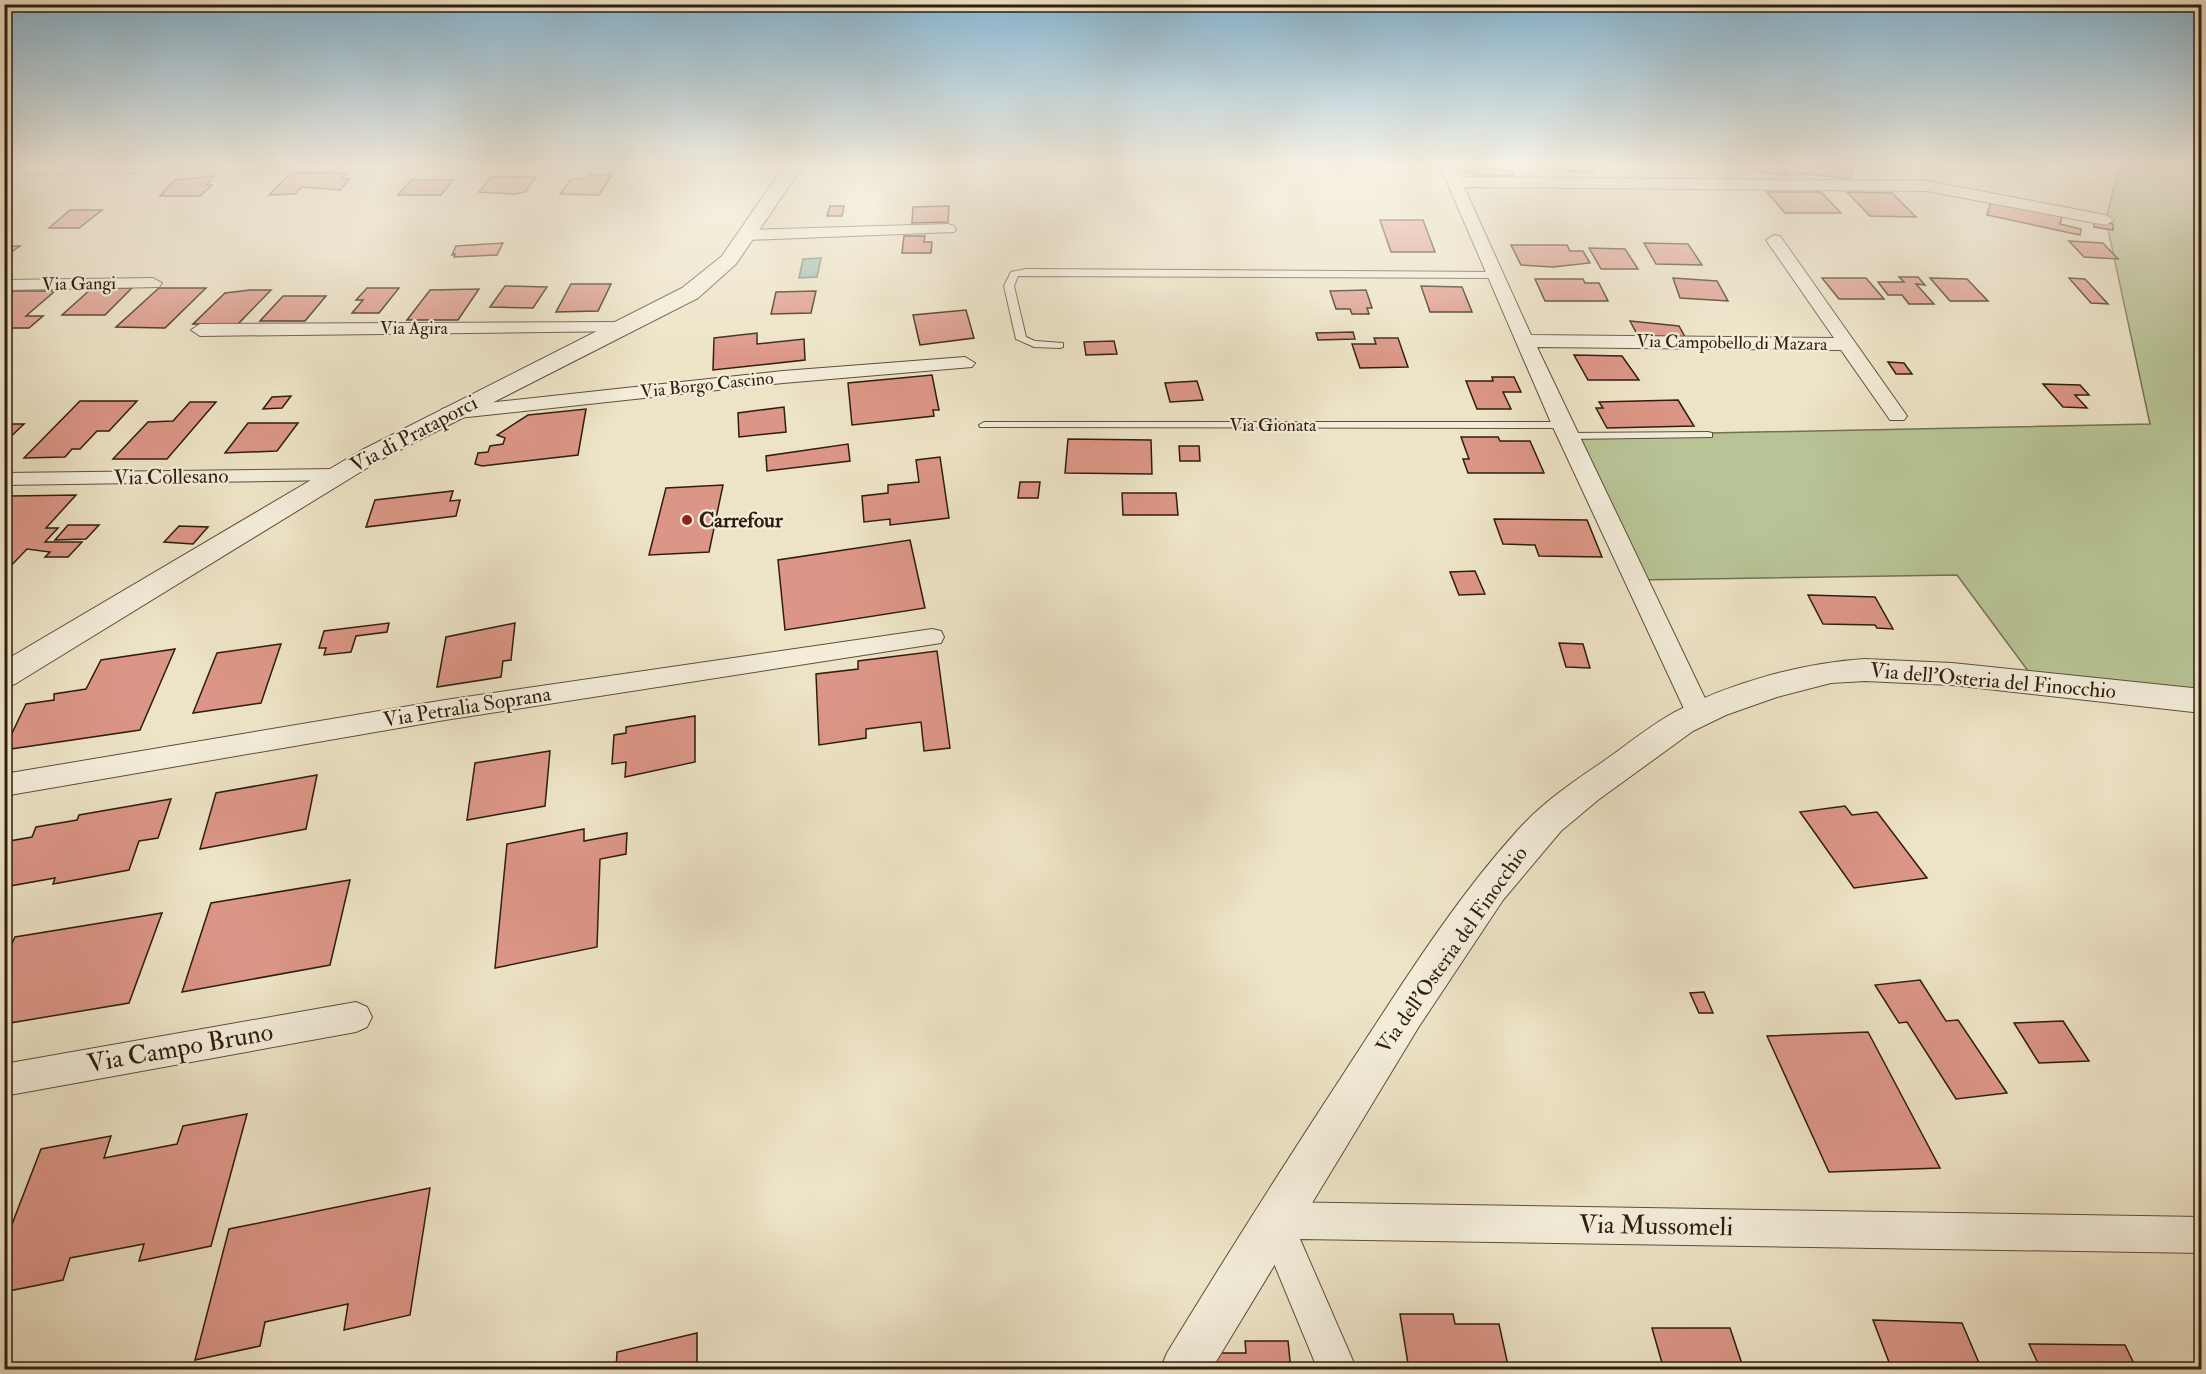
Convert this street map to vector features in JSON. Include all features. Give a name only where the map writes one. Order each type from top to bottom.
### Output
[{"type":"street","name":"Via di Prataporci","points":[[4,676],[337,475],[450,413],[627,327],[690,293],[729,260],[749,230]]},
{"type":"street","points":[[746,235],[943,230]]},
{"type":"street","points":[[1475,230],[1565,430],[1699,713]]},
{"type":"street","name":"Via Campobello di Mazara","points":[[1774,240],[1847,344]]},
{"type":"street","name":"Via Gangi","points":[[4,285],[153,283]]},
{"type":"street","name":"Via Agira","points":[[200,330],[627,327]]},
{"type":"street","name":"Via Campobello di Mazara","points":[[1525,341],[1847,344]]},
{"type":"street","points":[[1847,344],[1897,416]]},
{"type":"street","name":"Via Borgo Cascino","points":[[450,413],[783,376],[964,363]]},
{"type":"street","name":"Via Collesano","points":[[4,479],[337,475]]},
{"type":"street","name":"Via Petralia Soprana","points":[[4,785],[445,710],[932,637]]},
{"type":"street","name":"Via dell'Osteria del Finocchio","points":[[1184,1370],[1274,1220],[1404,1015],[1510,863],[1530,840],[1569,804],[1643,750],[1699,713],[1800,680],[1831,672],[1865,669],[1952,674],[2202,701]]},
{"type":"street","name":"Via Campo Bruno","points":[[4,1080],[356,1017]]},
{"type":"street","points":[[1274,1220],[1338,1370]]},
{"type":"street","name":"Via Mussomeli","points":[[1274,1220],[2202,1235]]},
{"type":"lane","points":[[1060,345],[1034,344],[1021,339],[1009,286],[1014,274],[1038,272],[1495,275]]},
{"type":"lane","name":"Via Gionata","points":[[984,425],[1565,430],[1708,435]]},
{"type":"green space","points":[[2108,230],[2201,230],[2201,701],[2037,683],[1957,575],[1635,580],[1567,436],[2150,424]]},
{"type":"water","points":[[821,258],[817,277],[799,278],[803,259]]},
{"type":"building","points":[[1383,230],[1427,230],[1435,252],[1391,252]]},
{"type":"building","points":[[2057,230],[2081,230],[2080,235]]},
{"type":"building","points":[[904,236],[925,236],[924,242],[932,242],[931,253],[902,253]]},
{"type":"building","points":[[2069,241],[2103,243],[2118,259],[2084,257]]},
{"type":"building","points":[[503,243],[497,255],[454,257],[455,254],[452,255],[456,246]]},
{"type":"building","points":[[1644,243],[1688,244],[1702,265],[1656,264]]},
{"type":"building","points":[[1511,245],[1567,245],[1570,251],[1583,251],[1590,263],[1553,267],[1521,265]]},
{"type":"building","points":[[4,246],[20,246],[4,257]]},
{"type":"building","points":[[1589,248],[1625,249],[1638,269],[1601,269]]},
{"type":"building","points":[[1899,277],[1918,277],[1925,285],[1916,284],[1934,304],[1909,304],[1902,295],[1888,295],[1878,282],[1904,282]]},
{"type":"building","points":[[1673,278],[1717,281],[1728,301],[1680,298]]},
{"type":"building","points":[[1822,278],[1866,278],[1884,299],[1839,299]]},
{"type":"building","points":[[1930,278],[1967,279],[1988,301],[1950,301]]},
{"type":"building","points":[[2069,278],[2085,279],[2108,304],[2091,303]]},
{"type":"building","points":[[1535,279],[1583,279],[1585,283],[1599,283],[1608,301],[1545,301]]},
{"type":"building","points":[[571,284],[611,284],[598,311],[556,312]]},
{"type":"building","points":[[505,286],[547,287],[533,308],[490,307]]},
{"type":"building","points":[[1421,286],[1462,287],[1472,312],[1430,312]]},
{"type":"building","points":[[132,288],[105,315],[62,315],[91,289]]},
{"type":"building","points":[[159,288],[206,288],[165,328],[116,327]]},
{"type":"building","points":[[367,288],[399,288],[379,313],[352,313],[363,300],[356,300]]},
{"type":"building","points":[[479,289],[458,320],[407,320],[430,290]]},
{"type":"building","points":[[271,290],[238,324],[193,324],[225,293]]},
{"type":"building","points":[[1366,290],[1372,308],[1367,308],[1369,314],[1352,314],[1350,309],[1336,309],[1330,291]]},
{"type":"building","points":[[14,291],[55,291],[26,316],[43,316],[29,328],[4,328],[4,299]]},
{"type":"building","points":[[816,291],[811,313],[771,314],[776,292]]},
{"type":"building","points":[[283,296],[326,296],[305,321],[260,321]]},
{"type":"building","points":[[966,310],[974,338],[920,345],[913,315]]},
{"type":"building","points":[[1630,321],[1679,326],[1685,337],[1638,336]]},
{"type":"building","points":[[1353,332],[1355,339],[1318,340],[1316,333]]},
{"type":"building","points":[[757,333],[757,344],[804,339],[805,360],[713,370],[714,338]]},
{"type":"building","points":[[1374,338],[1398,338],[1408,367],[1360,368],[1352,344],[1376,344]]},
{"type":"building","points":[[1114,341],[1117,354],[1086,355],[1084,342]]},
{"type":"building","points":[[1574,355],[1622,356],[1639,380],[1588,380]]},
{"type":"building","points":[[1888,362],[1904,363],[1912,374],[1896,374]]},
{"type":"building","points":[[932,375],[939,410],[933,410],[934,416],[852,425],[848,383]]},
{"type":"building","points":[[1492,377],[1514,377],[1521,392],[1503,392],[1511,409],[1477,409],[1466,381],[1493,381]]},
{"type":"building","points":[[1197,381],[1203,400],[1170,402],[1165,383]]},
{"type":"building","points":[[2043,384],[2080,385],[2089,395],[2075,395],[2087,408],[2063,407]]},
{"type":"building","points":[[291,396],[282,408],[263,409],[272,397]]},
{"type":"building","points":[[1678,400],[1694,426],[1607,428],[1596,408],[1603,408],[1599,402]]},
{"type":"building","points":[[80,401],[137,401],[109,431],[97,431],[80,449],[72,449],[65,457],[24,458]]},
{"type":"building","points":[[190,402],[216,402],[167,459],[113,459],[148,422],[173,421]]},
{"type":"building","points":[[784,407],[786,432],[739,437],[738,413]]},
{"type":"building","points":[[586,409],[578,455],[482,466],[475,464],[478,453],[488,452],[490,446],[503,444],[505,438],[497,435],[528,415]]},
{"type":"building","points":[[248,423],[298,423],[277,451],[225,453]]},
{"type":"building","points":[[4,424],[24,424],[4,443]]},
{"type":"building","points":[[1461,437],[1498,437],[1500,441],[1530,441],[1544,473],[1468,473],[1463,459],[1469,459]]},
{"type":"building","points":[[1068,439],[1151,440],[1152,474],[1065,473]]},
{"type":"building","points":[[848,444],[850,461],[767,471],[766,456]]},
{"type":"building","points":[[1179,446],[1199,446],[1200,461],[1180,461]]},
{"type":"building","points":[[940,457],[949,518],[890,525],[890,519],[864,522],[862,496],[888,493],[888,485],[919,482],[916,460]]},
{"type":"building","points":[[1020,482],[1040,482],[1038,498],[1018,498]]},
{"type":"building","name":"Carrefour","points":[[723,485],[709,552],[649,555],[666,488]]},
{"type":"building","points":[[453,491],[450,501],[460,500],[456,516],[366,527],[375,500]]},
{"type":"building","points":[[1122,493],[1176,493],[1178,515],[1123,515]]},
{"type":"building","points":[[76,495],[46,528],[58,528],[45,542],[82,542],[68,557],[45,557],[50,552],[27,549],[4,573],[4,502],[11,496]]},
{"type":"building","points":[[1494,519],[1587,520],[1602,557],[1539,556],[1535,545],[1503,544]]},
{"type":"building","points":[[68,525],[99,525],[86,539],[55,540]]},
{"type":"building","points":[[179,526],[208,527],[193,544],[164,542]]},
{"type":"building","points":[[910,540],[925,608],[785,630],[778,560]]},
{"type":"building","points":[[1475,571],[1485,594],[1459,595],[1450,572]]},
{"type":"building","points":[[1808,595],[1875,597],[1893,629],[1877,628],[1875,625],[1823,624]]},
{"type":"building","points":[[389,623],[387,632],[356,636],[351,652],[324,655],[326,648],[319,648],[324,631]]},
{"type":"building","points":[[515,623],[511,660],[503,661],[501,677],[437,687],[446,637]]},
{"type":"building","points":[[1559,643],[1583,644],[1590,668],[1566,667]]},
{"type":"building","points":[[281,644],[261,703],[193,713],[217,653]]},
{"type":"building","points":[[175,649],[140,730],[4,750],[26,704],[54,700],[54,694],[86,689],[101,660]]},
{"type":"building","points":[[937,651],[950,748],[924,751],[921,722],[866,729],[866,738],[819,745],[816,674],[858,669],[858,661]]},
{"type":"building","points":[[695,716],[695,762],[625,777],[626,762],[612,764],[614,735],[626,733],[626,727]]},
{"type":"building","points":[[550,751],[545,806],[467,820],[475,763]]},
{"type":"building","points":[[317,775],[306,829],[200,849],[216,793]]},
{"type":"building","points":[[171,799],[158,838],[139,841],[129,870],[53,884],[55,878],[4,887],[4,842],[32,837],[36,827],[77,820],[79,815]]},
{"type":"building","points":[[1845,806],[1852,815],[1877,812],[1927,878],[1854,888],[1800,812]]},
{"type":"building","points":[[584,829],[584,841],[627,833],[626,854],[600,859],[597,947],[495,968],[507,844]]},
{"type":"building","points":[[350,880],[330,965],[182,992],[211,903]]},
{"type":"building","points":[[162,913],[129,1003],[4,1024],[4,961],[15,937]]},
{"type":"building","points":[[1920,980],[1946,1021],[1958,1020],[2007,1093],[1956,1099],[1907,1022],[1899,1023],[1875,985]]},
{"type":"building","points":[[1704,992],[1713,1013],[1699,1013],[1690,993]]},
{"type":"building","points":[[2063,1021],[2089,1061],[2039,1063],[2014,1023]]},
{"type":"building","points":[[1868,1032],[1940,1168],[1829,1172],[1767,1036]]},
{"type":"building","points":[[247,1114],[211,1246],[139,1261],[144,1244],[70,1258],[63,1280],[4,1292],[4,1245],[41,1149],[111,1136],[104,1158],[177,1144],[183,1126]]},
{"type":"building","points":[[430,1188],[410,1315],[344,1330],[348,1304],[265,1322],[260,1346],[195,1360],[229,1229]]},
{"type":"building","points":[[1400,1314],[1453,1314],[1455,1324],[1499,1324],[1509,1370],[1409,1370]]},
{"type":"building","points":[[1873,1320],[1962,1323],[1982,1370],[1892,1370]]},
{"type":"building","points":[[1652,1328],[1730,1328],[1744,1370],[1664,1370]]},
{"type":"building","points":[[697,1333],[697,1370],[613,1370],[616,1369],[617,1352]]},
{"type":"building","points":[[1245,1341],[1288,1341],[1291,1370],[1217,1370],[1216,1353],[1246,1353]]},
{"type":"building","points":[[2029,1344],[2125,1345],[2137,1370],[2041,1370]]},
{"type":"place","name":"Carrefour","points":[[687,520]]}]
